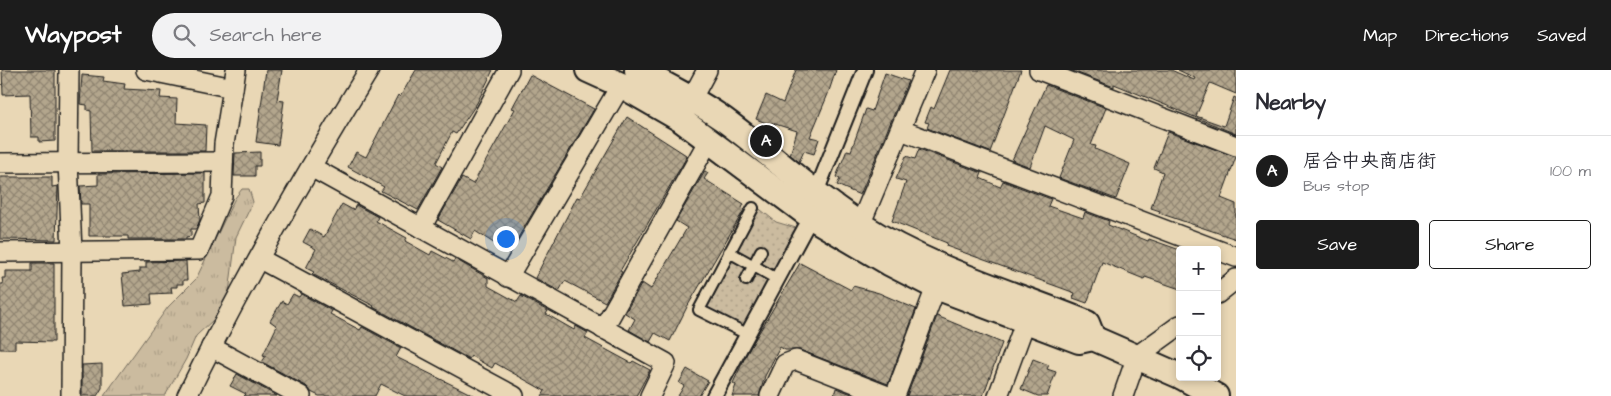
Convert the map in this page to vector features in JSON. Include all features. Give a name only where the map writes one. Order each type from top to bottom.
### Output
[{"type":"street","points":[[69,70],[68,162],[72,251],[71,396]]},
{"type":"street","points":[[0,252],[199,250],[222,196],[224,144],[234,79],[146,70]]},
{"type":"street","points":[[187,396],[211,347],[260,259],[369,70]]},
{"type":"street","points":[[421,228],[509,70]]},
{"type":"street","points":[[588,70],[629,78],[686,109],[722,119],[823,199],[860,225],[944,269],[1087,323],[1093,338]]},
{"type":"street","points":[[686,109],[707,70]]},
{"type":"street","points":[[819,185],[865,70]]},
{"type":"street","points":[[860,225],[925,70]]},
{"type":"street","points":[[1039,70],[1236,146]]},
{"type":"street","points":[[508,276],[629,78]]},
{"type":"street","points":[[686,109],[709,140],[819,221],[889,264],[936,286],[1079,340],[1093,338],[1176,375]]},
{"type":"street","points":[[901,130],[1236,257]]},
{"type":"street","points":[[603,328],[709,140]]},
{"type":"street","points":[[0,163],[223,162]]},
{"type":"street","points":[[311,168],[666,364],[650,396]]},
{"type":"street","points":[[714,396],[805,228]]},
{"type":"street","points":[[260,259],[514,396]]},
{"type":"street","points":[[1221,291],[1236,279]]},
{"type":"street","points":[[894,396],[936,286]]},
{"type":"street","points":[[998,396],[1026,320]]},
{"type":"street","points":[[1123,396],[1137,356],[1176,328]]},
{"type":"street","points":[[211,347],[301,396]]},
{"type":"street","points":[[770,396],[785,364],[796,360],[888,396]]},
{"type":"street","points":[[1188,381],[1216,396]]},
{"type":"lane","points":[[747,334],[699,310],[753,208]]},
{"type":"lane","points":[[746,280],[761,251]]},
{"type":"lane","points":[[729,252],[777,279]]},
{"type":"green space","points":[[242,189],[249,189],[253,202],[236,237],[229,293],[214,319],[196,336],[186,359],[165,396],[104,396],[168,307],[196,279],[235,198]]},
{"type":"green space","points":[[756,206],[776,222],[796,228],[744,329],[702,309]]},
{"type":"building","points":[[2,70],[55,70],[55,141],[39,142],[39,137],[31,137],[30,94],[3,95]]},
{"type":"building","points":[[266,70],[282,70],[277,100],[284,101],[278,145],[256,142]]},
{"type":"building","points":[[416,70],[493,70],[477,103],[456,134],[452,132],[436,163],[442,167],[418,210],[381,191],[384,187],[348,167],[356,152],[366,157],[398,95],[400,97]]},
{"type":"building","points":[[796,70],[836,70],[810,137],[819,139],[814,154],[804,151],[799,162],[790,155],[797,131],[772,123],[771,125],[756,119],[766,95],[783,103]]},
{"type":"building","points":[[950,70],[1021,70],[990,152],[927,128],[929,123],[925,122],[931,107],[934,109]]},
{"type":"building","points":[[1070,70],[1171,70],[1194,80],[1195,78],[1178,70],[1236,70],[1236,94],[1210,83],[1196,116],[1224,126],[1234,97],[1236,98],[1236,134],[1114,84],[1114,87]]},
{"type":"building","points":[[885,73],[908,81],[860,195],[837,185],[840,179],[836,177],[847,150],[851,151],[866,109],[872,111]]},
{"type":"building","points":[[82,75],[104,77],[103,81],[125,84],[124,89],[161,91],[160,98],[177,99],[176,123],[206,125],[205,151],[92,151],[91,111],[87,110],[87,105],[80,104]]},
{"type":"building","points":[[530,75],[594,109],[509,253],[475,231],[471,239],[438,220],[462,178],[473,184],[515,109],[512,108]]},
{"type":"building","points":[[1046,85],[1106,108],[1091,145],[1096,146],[1095,149],[1130,164],[1116,199],[1059,178],[1074,140],[1045,126],[1030,167],[1012,160]]},
{"type":"building","points":[[627,117],[686,155],[685,160],[620,271],[622,272],[605,302],[565,281],[559,291],[535,278],[577,197],[580,198]]},
{"type":"building","points":[[1168,132],[1236,157],[1221,198],[1236,204],[1236,239],[1159,213],[1160,211],[1151,208],[1163,172],[1154,168]]},
{"type":"building","points":[[919,149],[982,173],[980,178],[1000,187],[1003,181],[1051,199],[1048,206],[1083,218],[1085,212],[1109,221],[1108,225],[1148,241],[1149,239],[1176,249],[1176,288],[1145,277],[1144,279],[1102,262],[1087,303],[1073,298],[1075,293],[946,246],[947,243],[892,221],[906,182],[896,179],[906,156],[915,159]]},
{"type":"building","points":[[260,152],[260,166],[255,166],[255,176],[234,176],[235,153]]},
{"type":"building","points":[[705,171],[708,173],[704,179],[744,204],[742,208],[744,210],[687,307],[670,341],[655,333],[650,342],[629,330],[635,319],[625,313],[642,283],[651,289],[687,228],[676,221]]},
{"type":"building","points":[[205,173],[205,203],[199,204],[200,220],[196,229],[191,229],[191,236],[186,237],[186,239],[128,239],[128,236],[89,236],[89,204],[81,204],[80,186],[98,185],[98,174]]},
{"type":"building","points":[[0,177],[52,177],[52,187],[58,186],[56,240],[0,239]]},
{"type":"building","points":[[342,204],[353,210],[356,205],[378,217],[376,221],[407,238],[405,241],[430,255],[432,251],[453,262],[455,259],[488,278],[488,286],[517,302],[521,296],[548,311],[546,314],[574,330],[576,326],[588,333],[585,338],[631,363],[633,361],[650,370],[636,396],[542,396],[545,391],[495,363],[492,368],[471,356],[469,359],[312,274],[314,272],[306,268],[316,249],[303,242],[310,229],[324,237]]},
{"type":"building","points":[[186,261],[187,280],[183,280],[183,284],[177,284],[177,287],[171,287],[172,293],[151,294],[152,304],[125,306],[122,274],[140,272],[140,268],[146,268],[146,262]]},
{"type":"building","points":[[32,263],[54,263],[54,342],[15,341],[15,349],[0,349],[0,284],[3,284],[2,278],[5,278],[5,271],[32,271]]},
{"type":"building","points":[[800,263],[851,290],[853,286],[879,293],[916,309],[888,384],[800,350],[785,350],[780,347],[765,376],[759,396],[732,396],[736,385],[733,383],[747,353]]},
{"type":"building","points":[[293,294],[299,297],[301,294],[332,311],[330,314],[360,330],[362,327],[401,348],[396,357],[475,396],[405,396],[381,384],[375,396],[319,396],[311,392],[306,386],[262,362],[266,356],[263,355],[277,326],[270,321],[282,301],[287,304]]},
{"type":"building","points":[[937,316],[1002,343],[983,396],[907,396]]},
{"type":"building","points":[[1033,359],[1049,365],[1047,369],[1056,372],[1047,396],[1038,396],[1021,389]]},
{"type":"building","points":[[102,364],[102,388],[97,396],[82,396],[82,365]]},
{"type":"building","points":[[687,369],[708,381],[699,396],[678,396],[684,386],[679,383]]},
{"type":"building","points":[[237,374],[277,396],[244,396],[246,394],[230,386]]},
{"type":"building","points":[[836,388],[857,396],[834,396]]},
{"type":"place","name":"居合中央商店街","points":[[766,141]]}]
